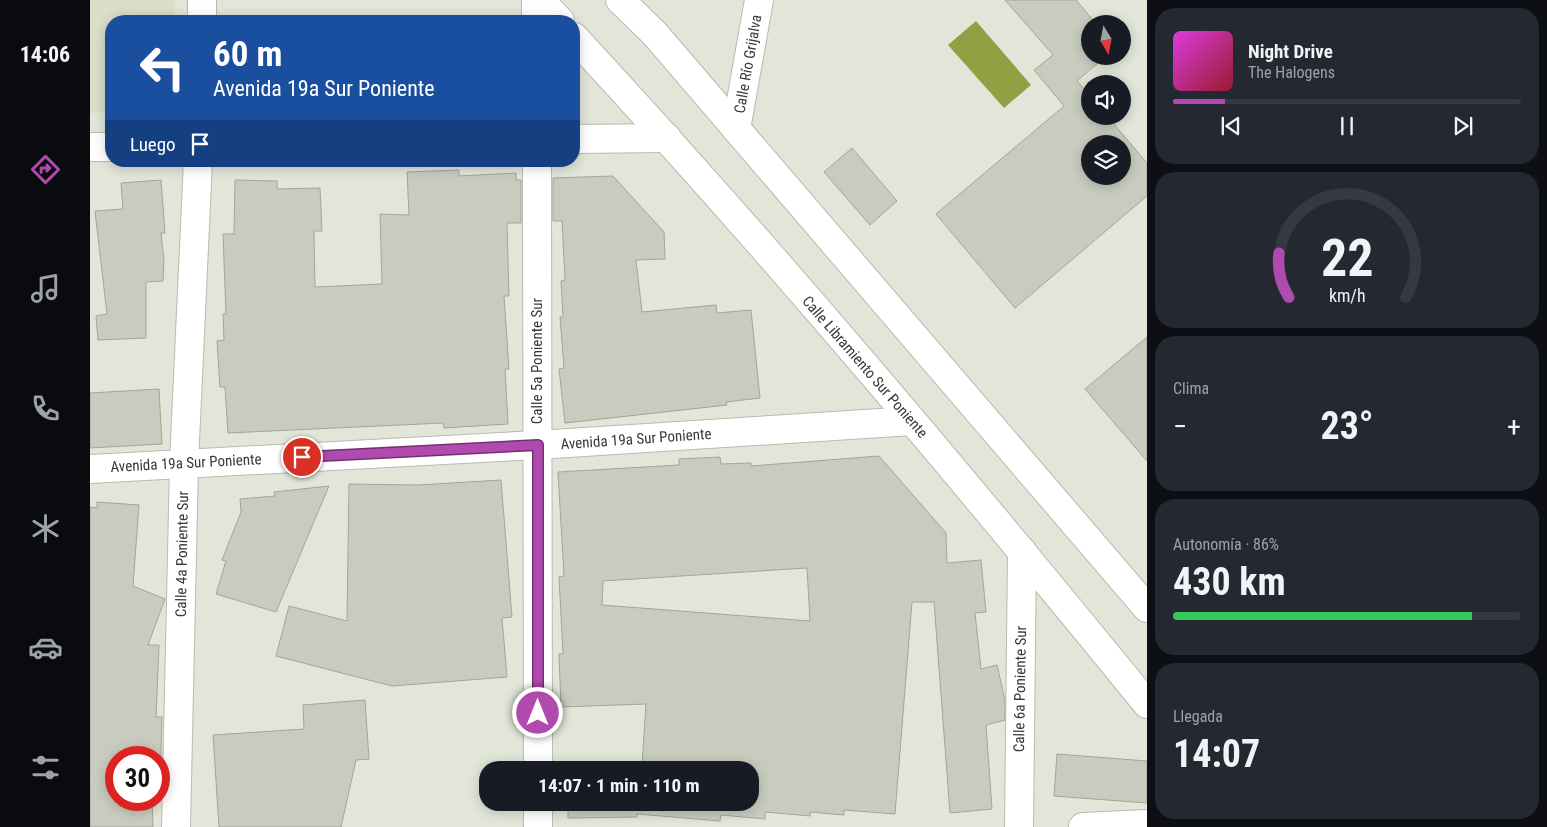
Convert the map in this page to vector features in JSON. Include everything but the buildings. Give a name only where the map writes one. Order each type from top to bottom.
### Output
[{"type":"street","points":[[202,0],[202,15]]},
{"type":"street","points":[[537,15],[538,0]]},
{"type":"street","points":[[538,0],[554,15]]},
{"type":"street","points":[[620,0],[655,34],[1147,608]]},
{"type":"street","name":"Calle Río Grijalva","points":[[736,128],[759,0]]},
{"type":"street","name":"Calle Libramiento Sur Poniente","points":[[580,44],[667,138],[912,421],[1022,551],[1147,704]]},
{"type":"street","points":[[580,139],[667,138]]},
{"type":"street","points":[[90,148],[105,147]]},
{"type":"street","name":"Calle 4a Poniente Sur","points":[[176,827],[184,463],[198,167]]},
{"type":"street","name":"Calle 5a Poniente Sur","points":[[537,167],[538,761]]},
{"type":"street","name":"Avenida 19a Sur Poniente","points":[[90,469],[538,445],[912,421]]},
{"type":"street","name":"Calle 6a Poniente Sur","points":[[1019,827],[1022,551]]},
{"type":"street","points":[[538,811],[538,827]]},
{"type":"street","points":[[1083,827],[1147,824]]},
{"type":"shaded area","points":[[90,0],[175,0],[174,15],[105,15],[105,112],[90,113]]},
{"type":"shaded area","points":[[976,21],[1031,85],[1004,108],[948,45]]},
{"type":"route","points":[[302,457],[538,445],[538,713]]}]
